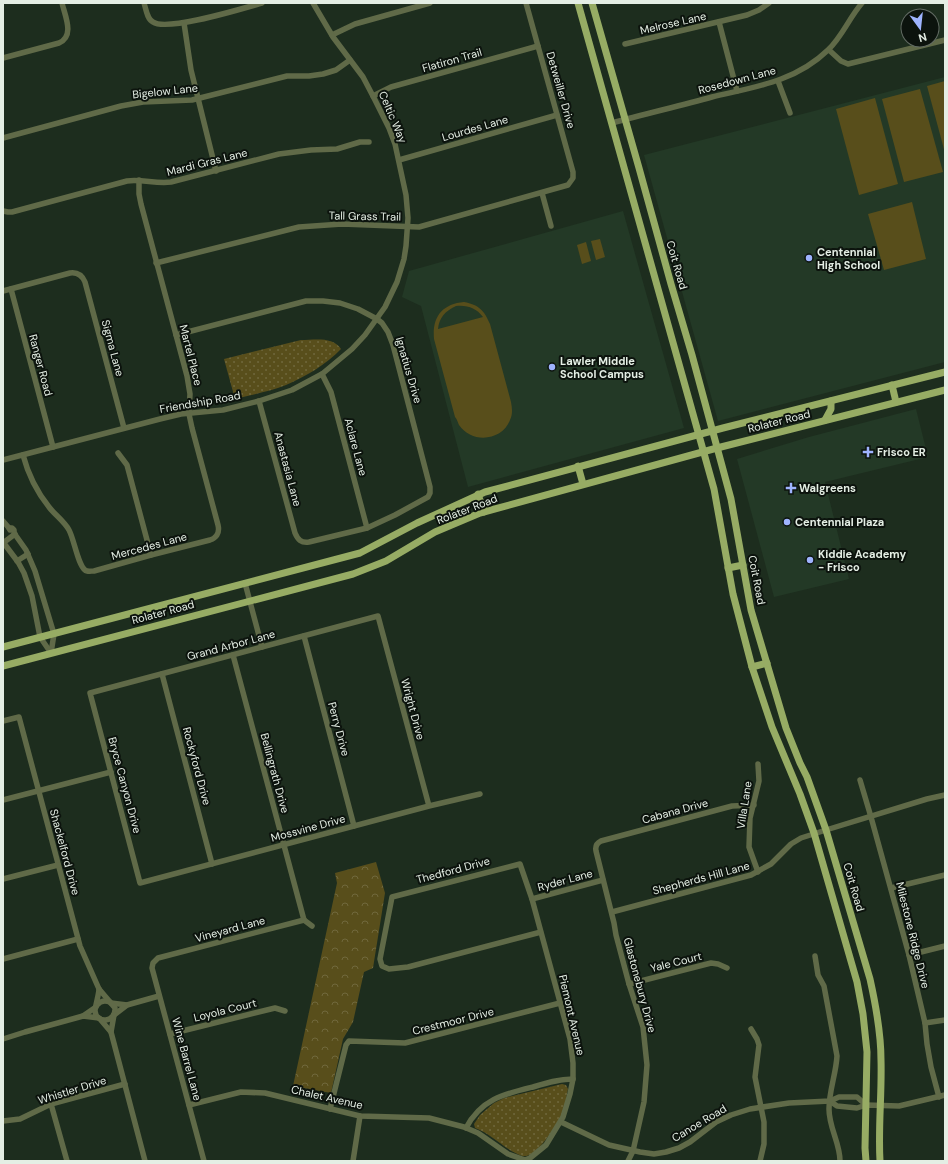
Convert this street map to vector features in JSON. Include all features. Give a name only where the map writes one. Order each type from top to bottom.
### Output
[{"type":"main road","points":[[578,3],[715,496],[735,601],[752,667],[772,726],[800,794],[814,833],[857,982],[864,1014],[867,1052],[866,1161]]},
{"type":"main road","name":"Coit Road","points":[[592,3],[692,355],[731,499],[751,610],[786,728],[813,791],[826,830],[870,979],[875,1001],[881,1046],[879,1130],[880,1161]]},
{"type":"main road","points":[[647,250],[659,242]]},
{"type":"main road","points":[[647,250],[661,249]]},
{"type":"main road","name":"Rolater Road","points":[[3,647],[360,553],[417,523],[478,494],[578,466],[945,372]]},
{"type":"main road","points":[[892,385],[896,402]]},
{"type":"main road","name":"Rolater Road","points":[[3,666],[353,574],[386,561],[435,532],[484,512],[717,448],[945,390]]},
{"type":"main road","points":[[824,420],[831,409],[830,401]]},
{"type":"main road","points":[[578,466],[583,484]]},
{"type":"main road","points":[[478,494],[484,512]]},
{"type":"main road","points":[[728,568],[743,565]]},
{"type":"main road","points":[[752,667],[767,663]]},
{"type":"street","points":[[3,58],[59,43],[66,39],[68,30],[62,3]]},
{"type":"street","points":[[144,3],[148,17],[151,21],[160,24],[198,20],[262,3]]},
{"type":"street","name":"Celtic Way","points":[[313,3],[332,35],[363,77],[389,128],[395,144],[406,195],[408,227],[406,246],[398,277]]},
{"type":"street","points":[[332,35],[355,24],[430,3]]},
{"type":"street","name":"Detweiller Drive","points":[[526,3],[573,172],[571,182]]},
{"type":"street","name":"Melrose Lane","points":[[625,44],[747,15],[759,10],[769,3]]},
{"type":"street","name":"Rosedown Lane","points":[[612,123],[766,85],[796,73],[829,50],[862,3]]},
{"type":"street","points":[[184,22],[191,70],[216,170]]},
{"type":"street","points":[[720,22],[737,91]]},
{"type":"street","points":[[829,50],[841,61],[848,64],[945,40]]},
{"type":"street","name":"Flatiron Trail","points":[[373,96],[392,87],[538,46]]},
{"type":"street","name":"Bigelow Lane","points":[[3,138],[114,108],[144,102],[192,100],[286,76],[309,76],[323,74],[336,70],[350,60]]},
{"type":"street","points":[[778,80],[790,113]]},
{"type":"street","name":"Lourdes Lane","points":[[399,160],[557,115]]},
{"type":"street","name":"Mardi Gras Lane","points":[[3,211],[12,212],[122,182],[139,180],[161,183],[171,182],[279,154],[311,150],[338,149],[360,142],[369,142]]},
{"type":"street","name":"Martel Place","points":[[139,180],[140,201],[189,388],[192,428],[218,525],[219,530],[217,535]]},
{"type":"street","name":"Tall Grass Trail","points":[[156,263],[299,227],[342,224],[408,227],[430,225],[565,187],[571,182]]},
{"type":"street","points":[[542,193],[551,226]]},
{"type":"street","name":"Sigma Lane","points":[[11,289],[70,273],[76,273],[82,276],[85,282],[124,428]]},
{"type":"street","name":"Friendship Road","points":[[3,460],[160,419],[223,410],[260,401],[292,390],[322,374],[352,349],[377,319],[391,297],[398,277]]},
{"type":"street","points":[[3,291],[11,289]]},
{"type":"street","name":"Ranger Road","points":[[11,289],[53,447]]},
{"type":"street","name":"Ignatius Drive","points":[[176,335],[306,301],[340,303],[358,309],[382,323],[388,332],[393,345],[430,487],[430,493],[428,497],[367,528]]},
{"type":"street","name":"Aclare Lane","points":[[322,374],[331,392],[367,528]]},
{"type":"street","name":"Anastasia Lane","points":[[260,401],[295,533],[300,541],[304,543],[367,528]]},
{"type":"street","points":[[118,454],[128,465],[151,555]]},
{"type":"street","name":"Mercedes Lane","points":[[23,455],[31,478],[38,492],[70,532],[84,570],[94,571],[212,540],[217,535]]},
{"type":"street","points":[[3,521],[11,532],[15,533],[22,543],[33,564],[54,634],[51,653]]},
{"type":"street","points":[[15,533],[3,542],[24,573],[32,596],[40,637],[51,653]]},
{"type":"street","points":[[17,561],[28,554]]},
{"type":"street","points":[[245,583],[262,647]]},
{"type":"street","name":"Grand Arbor Lane","points":[[90,693],[378,616]]},
{"type":"street","name":"Wright Drive","points":[[378,616],[428,806]]},
{"type":"street","name":"Perry Drive","points":[[304,636],[354,826]]},
{"type":"street","name":"Bellingrath Drive","points":[[233,655],[304,920]]},
{"type":"street","name":"Rockyford Drive","points":[[162,674],[212,864]]},
{"type":"street","name":"Bryce Canyon Drive","points":[[90,693],[140,883]]},
{"type":"street","name":"Shackelford Drive","points":[[3,722],[19,717],[82,953],[93,973],[99,989],[111,1002]]},
{"type":"street","name":"Villa Lane","points":[[758,764],[759,782],[750,818],[749,847],[758,872]]},
{"type":"street","points":[[3,800],[111,772]]},
{"type":"street","name":"Milestone Ridge Drive","points":[[860,780],[872,816],[909,955],[925,1023],[931,1067],[942,1096]]},
{"type":"street","name":"Mossvine Drive","points":[[140,883],[428,806],[480,794]]},
{"type":"street","name":"Shepherds Hill Lane","points":[[612,912],[748,876],[771,864],[791,844],[801,838],[927,799],[945,795]]},
{"type":"street","name":"Cabana Drive","points":[[602,840],[732,806],[754,805]]},
{"type":"street","name":"Glastonebury Drive","points":[[602,840],[597,844],[595,849],[629,984],[643,1027],[647,1065],[644,1102],[633,1151],[628,1161]]},
{"type":"street","name":"Thedford Drive","points":[[520,864],[392,897],[380,959],[382,966],[389,969],[408,967],[541,932]]},
{"type":"street","name":"Piemont Avenue","points":[[520,864],[532,899],[560,1003],[571,1048],[573,1063],[573,1079],[569,1101],[561,1122],[546,1145],[526,1160]]},
{"type":"street","points":[[3,879],[58,865]]},
{"type":"street","points":[[890,888],[945,875]]},
{"type":"street","name":"Ryder Lane","points":[[532,899],[603,880]]},
{"type":"street","points":[[304,920],[312,926]]},
{"type":"street","name":"Vineyard Lane","points":[[153,963],[158,958],[304,920]]},
{"type":"street","points":[[3,959],[78,939]]},
{"type":"street","points":[[909,955],[945,946]]},
{"type":"street","points":[[816,956],[818,975],[824,986],[837,1056],[837,1066],[832,1084],[829,1110],[831,1126],[840,1152],[840,1161]]},
{"type":"street","name":"Wine Barrel Lane","points":[[153,963],[152,968],[159,996],[204,1161]]},
{"type":"street","name":"Yale Court","points":[[629,984],[711,963],[727,968]]},
{"type":"street","name":"Shackelford Drive","points":[[96,1006],[99,989]]},
{"type":"street","points":[[3,1039],[84,1016],[108,1020],[127,1005],[159,996]]},
{"type":"street","points":[[84,1016],[103,1001],[127,1005]]},
{"type":"street","points":[[111,1002],[115,1008],[111,1032]]},
{"type":"street","name":"Crestmoor Drive","points":[[330,1109],[346,1044],[349,1041],[405,1043],[560,1003]]},
{"type":"street","points":[[96,1006],[96,1012],[111,1032],[145,1161]]},
{"type":"street","name":"Loyola Court","points":[[170,1034],[275,1008],[285,1011]]},
{"type":"street","points":[[925,1023],[945,1020]]},
{"type":"street","points":[[750,1029],[759,1045],[755,1077],[764,1122],[764,1144],[760,1161]]},
{"type":"street","points":[[466,1128],[479,1110],[488,1102],[497,1097],[555,1081],[573,1079]]},
{"type":"street","name":"Whistler Drive","points":[[3,1121],[25,1117],[51,1104],[125,1084]]},
{"type":"street","name":"Chalet Avenue","points":[[188,1105],[241,1092],[265,1093],[360,1116],[429,1118],[466,1128],[478,1134],[508,1154],[526,1160]]},
{"type":"street","name":"Canoe Road","points":[[830,1101],[837,1106],[857,1108],[866,1105],[900,1106],[942,1096]]},
{"type":"street","name":"Canoe Road","points":[[561,1122],[609,1145],[647,1154],[660,1154],[679,1148],[724,1118],[739,1112],[789,1103],[830,1101],[839,1097],[857,1097],[866,1105]]},
{"type":"street","points":[[51,1104],[67,1161]]},
{"type":"street","points":[[352,1161],[360,1116]]},
{"type":"shaded area","name":"Centennial High School","points":[[945,77],[945,362],[718,421],[644,155]]},
{"type":"shaded area","name":"Lawler Middle School Campus","points":[[623,211],[684,428],[468,487],[421,306],[402,297],[409,271]]},
{"type":"shaded area","points":[[916,409],[928,457],[825,482],[849,579],[774,597],[737,459],[809,437]]},
{"type":"green space","points":[[945,81],[945,153],[927,86]]},
{"type":"green space","points":[[920,89],[943,172],[904,182],[882,99]]},
{"type":"green space","points":[[875,98],[898,184],[859,195],[836,109]]},
{"type":"green space","points":[[912,202],[926,259],[884,270],[868,214]]},
{"type":"green space","points":[[600,239],[605,257],[596,260],[591,241]]},
{"type":"green space","points":[[586,242],[591,261],[582,264],[577,245]]},
{"type":"green space","points":[[464,302],[474,305],[486,315],[490,324],[511,402],[512,411],[511,418],[506,427],[494,436],[486,438],[471,435],[459,425],[455,417],[434,339],[434,331],[437,318],[440,313],[444,309],[456,303]],"holes":[[[456,306],[475,309],[483,317],[438,329],[441,318],[449,310]]]},
{"type":"green space","points":[[301,340],[328,340],[338,345],[341,349],[322,365],[293,382],[274,389],[235,399],[224,359]]},
{"type":"green space","points":[[376,862],[385,893],[373,968],[364,972],[353,1022],[343,1039],[331,1093],[293,1086],[337,883],[335,873]]},
{"type":"green space","points":[[562,1084],[566,1085],[568,1089],[561,1116],[555,1127],[539,1148],[533,1153],[527,1156],[522,1156],[475,1128],[474,1124],[480,1115],[494,1103],[504,1098]]},
{"type":"place","name":"Centennial High School","points":[[809,258]]},
{"type":"place","name":"Lawler Middle School Campus","points":[[552,367]]},
{"type":"place","name":"Frisco ER","points":[[868,452]]},
{"type":"place","name":"Walgreens","points":[[791,488]]},
{"type":"place","name":"Centennial Plaza","points":[[787,522]]},
{"type":"place","name":"Kiddie Academy - Frisco","points":[[810,560]]}]
